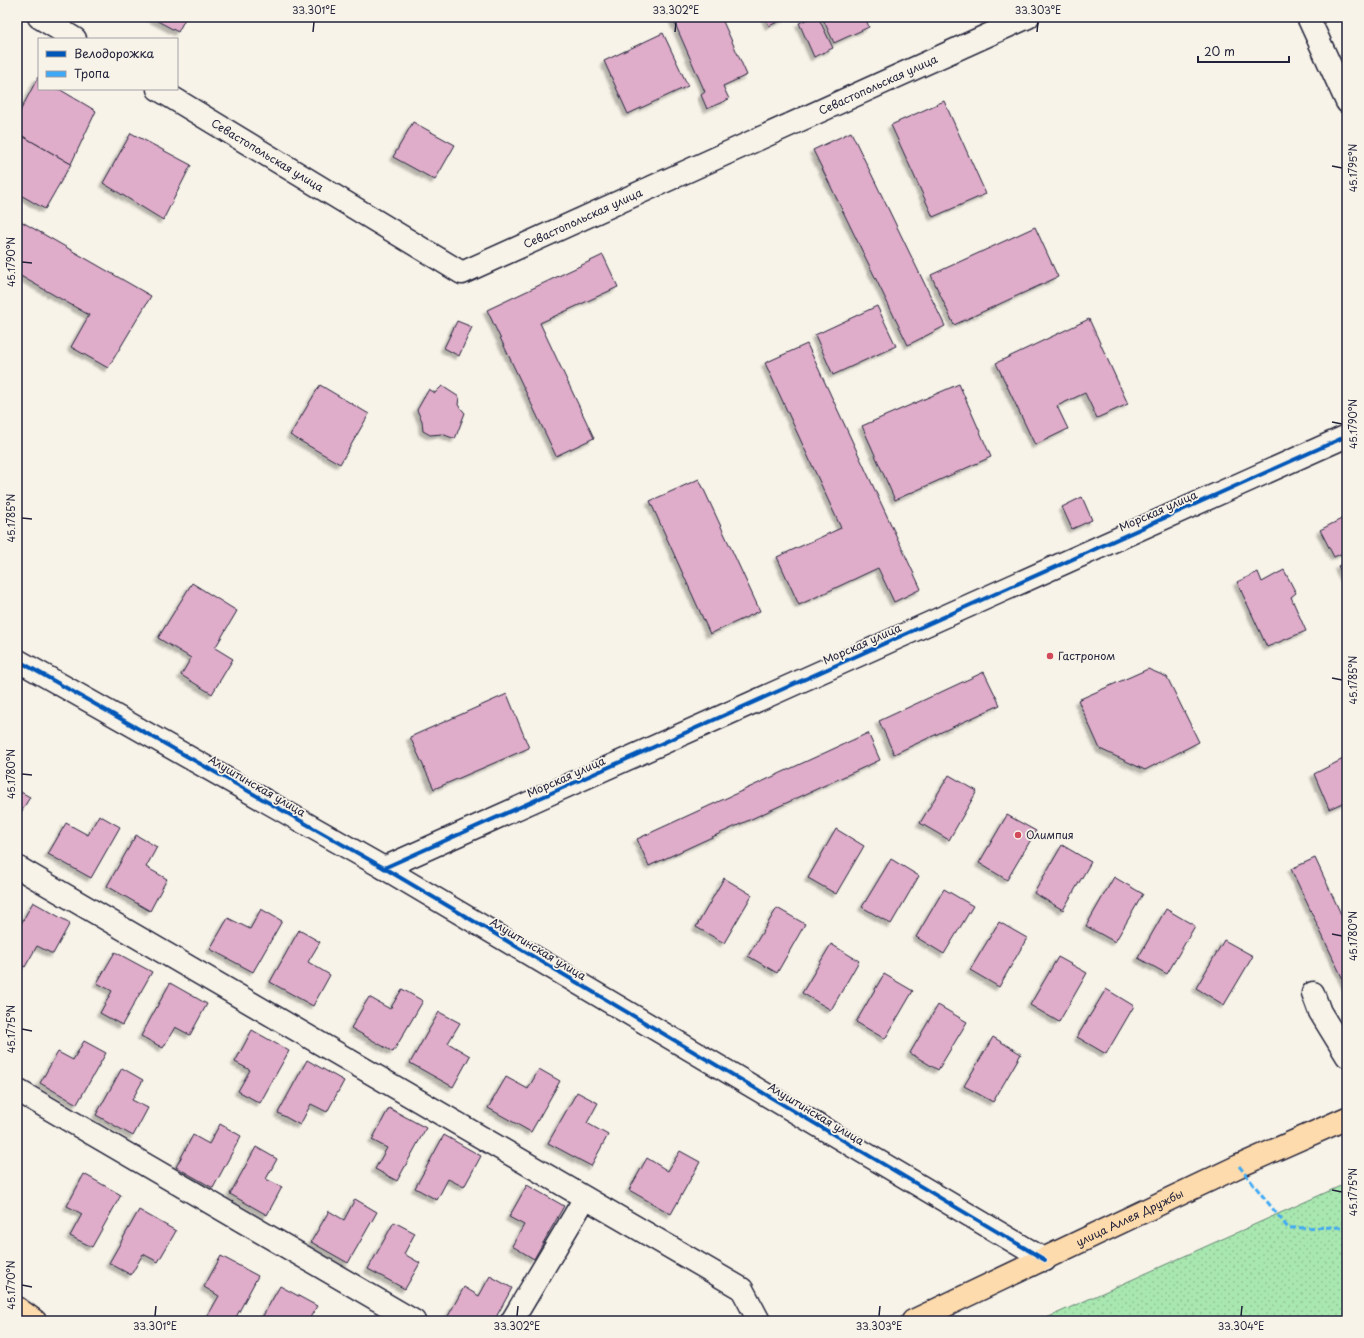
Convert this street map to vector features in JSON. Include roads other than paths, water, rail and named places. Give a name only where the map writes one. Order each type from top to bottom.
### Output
[{"type":"main road","name":"улица Аллея Дружбы","points":[[914,1321],[1045,1260],[1239,1166],[1347,1118]]},
{"type":"main road","points":[[17,1308],[35,1321]]},
{"type":"street","points":[[39,17],[73,38]]},
{"type":"street","name":"Севастопольская улица","points":[[160,90],[462,273],[1028,17]]},
{"type":"street","points":[[1308,17],[1347,102]]},
{"type":"street","name":"Морская улица","points":[[384,868],[1347,436]]},
{"type":"street","name":"Алуштинская улица","points":[[17,660],[384,868],[1045,1260]]},
{"type":"street","points":[[17,867],[742,1289],[759,1321]]},
{"type":"street","points":[[1313,993],[1320,1012],[1347,1056]]},
{"type":"street","points":[[17,1090],[414,1321]]},
{"type":"street","points":[[512,1321],[585,1198]]},
{"type":"place","name":"Гастроном","points":[[1050,656]]},
{"type":"place","name":"Олимпия","points":[[1018,835]]}]
